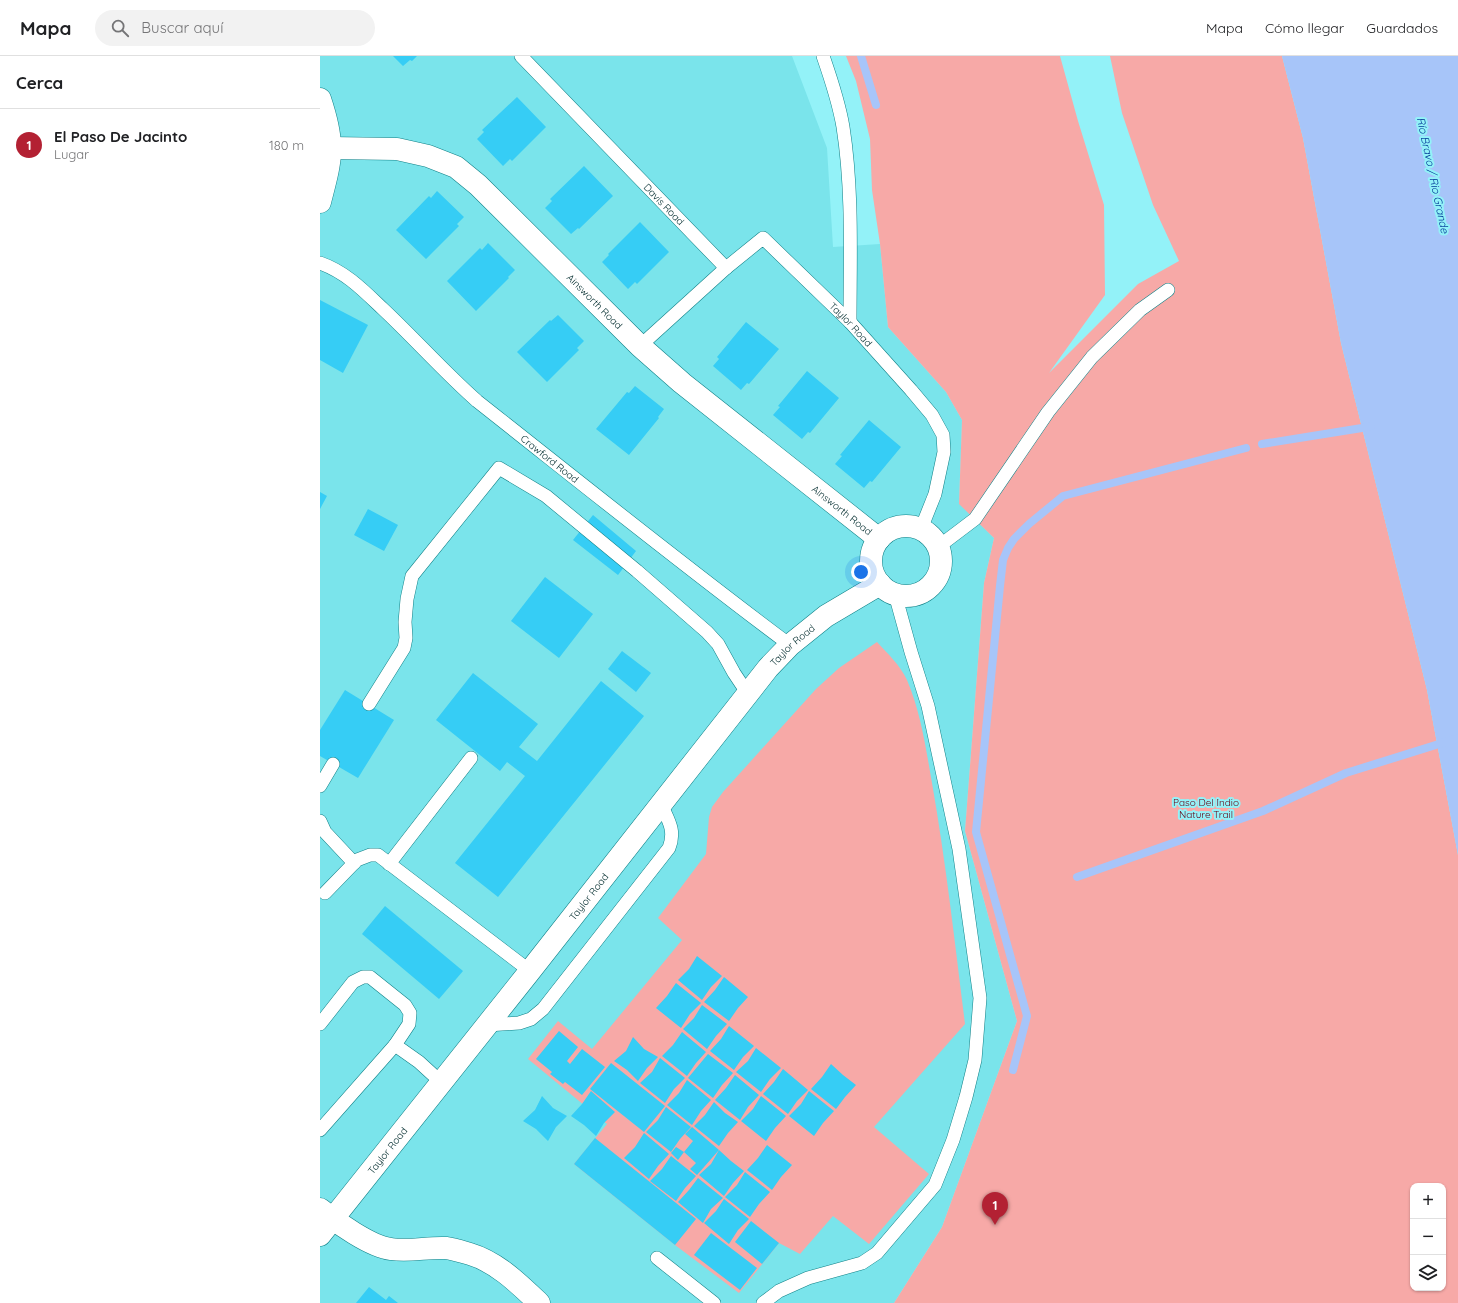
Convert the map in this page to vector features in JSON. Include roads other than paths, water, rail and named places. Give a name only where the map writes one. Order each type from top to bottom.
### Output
[{"type":"street","points":[[320,99],[325,115],[330,148],[325,184],[320,202]]},
{"type":"street","name":"Ainsworth Road","points":[[330,148],[397,149],[428,156],[456,167],[478,185],[640,346],[682,383],[879,539]]},
{"type":"street","name":"Ainsworth Road","points":[[888,589],[874,576],[871,567],[871,557],[874,548],[879,539],[887,532],[898,527],[909,526],[921,529]]},
{"type":"street","points":[[888,589],[907,596],[918,594],[928,588],[936,580],[940,569],[941,558],[938,547],[934,539],[921,529]]},
{"type":"street","name":"Taylor Road","points":[[324,1221],[442,1083],[768,668],[790,645],[826,616],[888,589]]},
{"type":"street","points":[[324,1221],[390,1249],[447,1248],[471,1254],[494,1265],[516,1282],[539,1303]]},
{"type":"lane","name":"Davis Road","points":[[521,56],[726,268]]},
{"type":"lane","points":[[824,56],[835,91],[843,126],[848,170],[850,221],[850,322]]},
{"type":"lane","name":"Taylor Road","points":[[726,268],[763,238],[850,322],[911,390],[932,416],[943,435],[944,452],[935,494],[921,529]]},
{"type":"lane","name":"Crawford Road","points":[[320,262],[356,283],[477,401],[750,616],[790,645]]},
{"type":"lane","points":[[640,346],[726,268]]},
{"type":"lane","points":[[938,547],[975,519],[1048,412],[1092,357],[1140,310],[1168,290]]},
{"type":"lane","points":[[369,704],[404,648],[406,638],[405,622],[407,599],[412,576],[499,468],[546,496],[637,571],[707,632],[718,644],[748,694]]},
{"type":"lane","points":[[763,1303],[779,1291],[808,1278],[862,1263],[877,1252],[935,1185],[953,1140],[975,1060],[980,998],[959,849],[928,706],[911,652],[888,589]]},
{"type":"lane","points":[[389,864],[471,758]]},
{"type":"lane","points":[[320,786],[333,764]]},
{"type":"lane","points":[[488,1025],[519,1023],[531,1019],[543,1009],[669,848],[672,839],[672,828],[661,804]]},
{"type":"lane","points":[[320,821],[325,832],[354,863]]},
{"type":"lane","points":[[322,894],[357,860],[370,855],[378,855],[530,971]]},
{"type":"lane","points":[[320,1024],[353,982],[370,977],[405,1005],[410,1013],[409,1024],[395,1045],[320,1130]]},
{"type":"lane","points":[[395,1045],[419,1062],[442,1083]]},
{"type":"lane","points":[[657,1258],[714,1303]]},
{"type":"water","name":"Río Bravo / Rio Grande","points":[[1282,56],[1458,56],[1458,855],[1427,690],[1341,343],[1303,138]]},
{"type":"waterway","points":[[861,56],[876,105]]},
{"type":"waterway","points":[[1262,444],[1371,426]]},
{"type":"waterway","points":[[1013,1070],[1027,1016],[976,832],[1003,560],[1014,539],[1029,524],[1063,496],[1246,448]]},
{"type":"waterway","points":[[1077,877],[1263,811],[1346,773],[1458,738]]},
{"type":"place","name":"El Paso De Jacinto","points":[[995,1225]]},
{"type":"park label","name":"Paso Del Indio Nature Trail","points":[[1206,808]]}]
